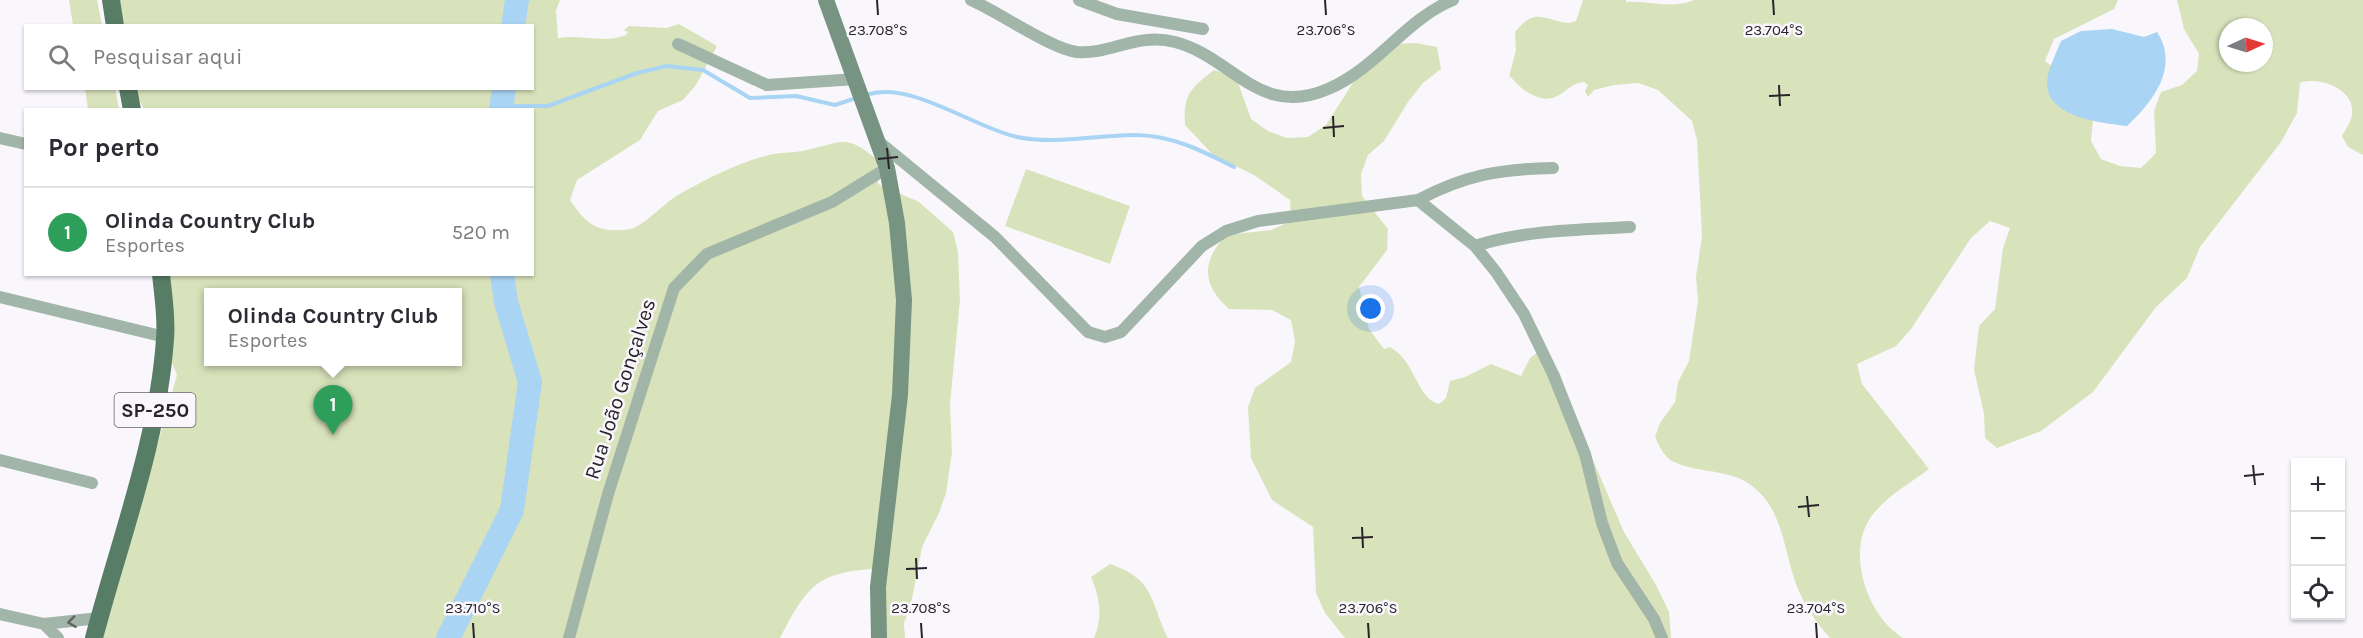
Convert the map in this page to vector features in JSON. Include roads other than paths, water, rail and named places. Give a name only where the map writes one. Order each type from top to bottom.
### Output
[{"type":"main road","points":[[111,0],[115,24]]},
{"type":"main road","points":[[826,0],[872,121],[887,168],[897,223],[904,300],[900,395],[878,587],[879,638]]},
{"type":"main road","points":[[128,90],[132,108]]},
{"type":"main road","name":"SP-250","points":[[94,638],[137,487],[154,413],[165,337],[161,276]]},
{"type":"street","points":[[971,0],[1061,47],[1077,52],[1147,39],[1176,42],[1204,54],[1246,83],[1269,95],[1295,97],[1328,89],[1402,36],[1433,8],[1453,0]]},
{"type":"street","points":[[1079,0],[1117,14],[1203,29]]},
{"type":"street","points":[[678,45],[767,85],[857,81]]},
{"type":"street","points":[[0,138],[24,144]]},
{"type":"street","points":[[879,142],[995,237],[1088,332],[1105,337],[1121,332],[1202,246],[1226,231],[1258,221],[1418,200],[1453,182],[1478,174],[1515,169],[1553,168]]},
{"type":"street","name":"Rua João Gonçalves","points":[[569,638],[608,494],[674,288],[708,254],[832,202],[887,168]]},
{"type":"street","points":[[1418,200],[1475,246],[1496,272],[1524,314],[1553,374],[1585,453],[1602,523],[1617,563],[1654,619],[1662,638]]},
{"type":"street","points":[[1475,246],[1503,237],[1529,233],[1630,227]]},
{"type":"street","points":[[0,297],[165,337]]},
{"type":"street","points":[[0,460],[92,483]]},
{"type":"street","points":[[0,614],[44,624],[99,618]]},
{"type":"street","points":[[44,624],[58,638]]},
{"type":"water","points":[[2112,29],[2144,37],[2157,32],[2166,58],[2164,71],[2154,95],[2127,126],[2079,117],[2067,112],[2050,97],[2047,86],[2050,69],[2061,41],[2081,31]]},
{"type":"waterway","points":[[513,24],[517,0]]},
{"type":"waterway","points":[[502,103],[513,106],[548,106],[637,73],[667,66],[703,70],[750,98],[796,96],[835,105],[856,98]]},
{"type":"waterway","points":[[501,108],[504,90]]},
{"type":"waterway","points":[[866,95],[884,92],[922,99],[999,132],[1017,137],[1061,140],[1135,135],[1161,138],[1199,150],[1234,167]]},
{"type":"waterway","points":[[448,638],[512,510],[530,382],[506,302],[502,276]]},
{"type":"place","name":"Olinda Country Club","points":[[333,435]]}]
